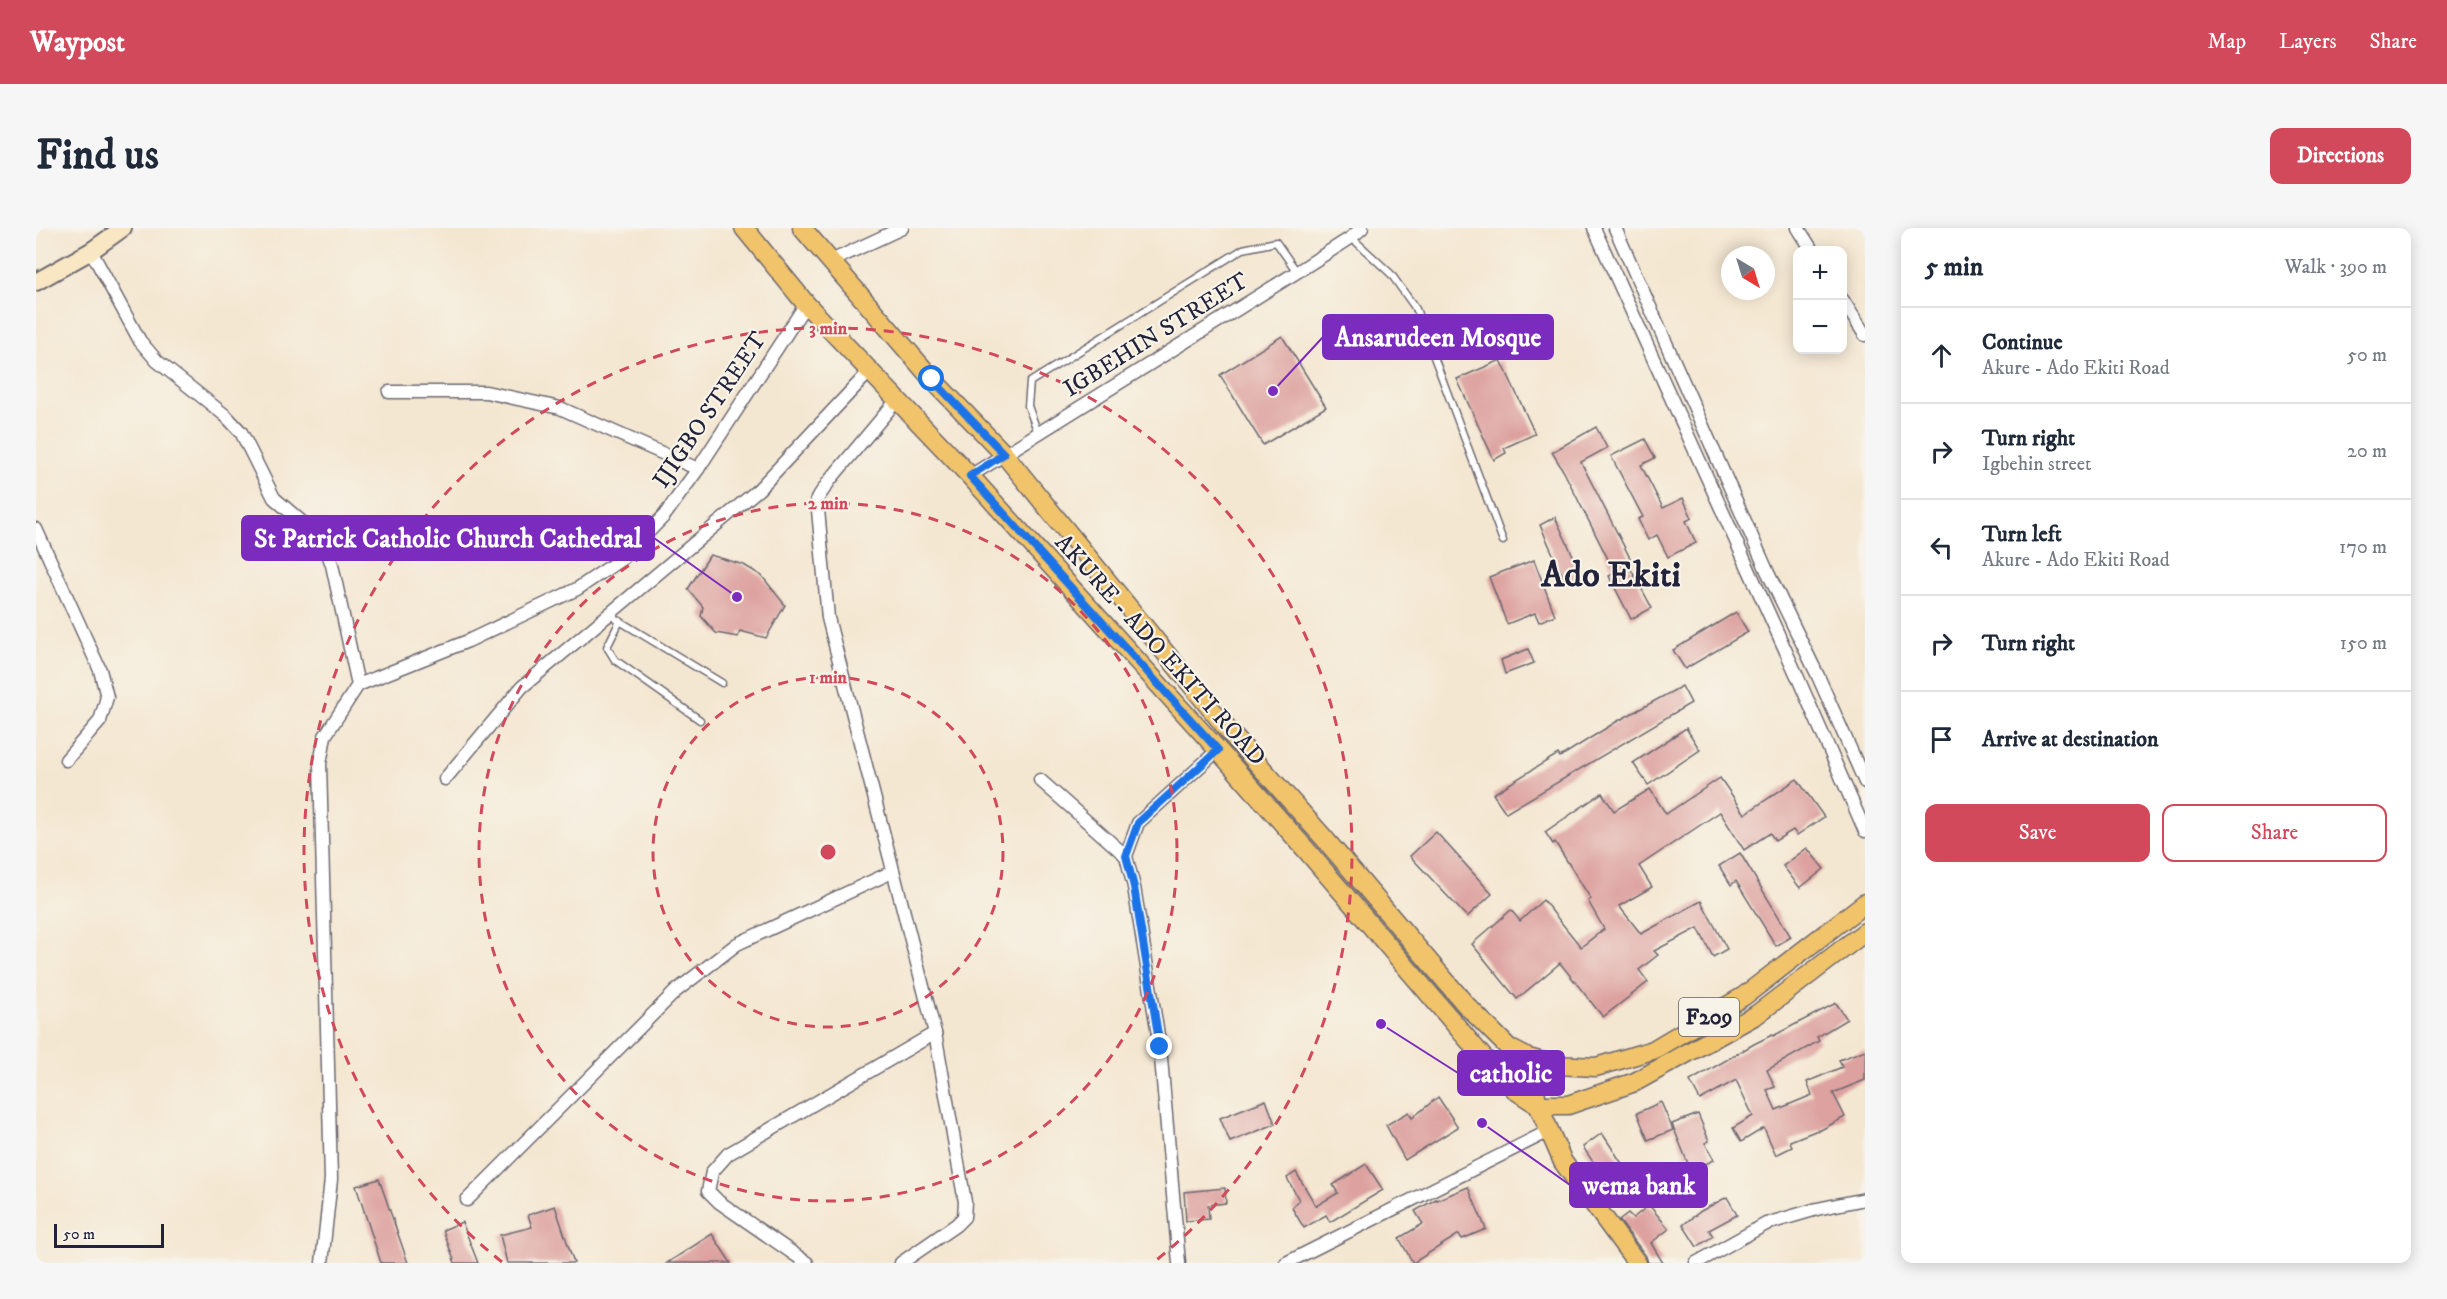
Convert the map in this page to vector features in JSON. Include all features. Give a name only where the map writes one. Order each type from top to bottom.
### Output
[{"type":"main road","points":[[36,282],[91,251],[123,228]]},
{"type":"main road","name":"AKURE - ADO EKITI ROAD","points":[[744,228],[806,304],[970,476],[1218,750],[1494,1070],[1518,1092],[1538,1105]]},
{"type":"main road","name":"AKURE - ADO EKITI ROAD","points":[[803,228],[829,262],[932,379],[1004,454],[1233,736],[1324,838],[1412,944],[1487,1028],[1509,1048],[1528,1058]]},
{"type":"main road","name":"F209","points":[[1528,1058],[1555,1065],[1596,1067],[1653,1050],[1744,996],[1865,903]]},
{"type":"main road","name":"F209","points":[[1538,1105],[1568,1105],[1635,1082],[1756,1015],[1865,932]]},
{"type":"main road","points":[[1528,1058],[1538,1105],[1563,1162],[1637,1263]]},
{"type":"street","points":[[829,262],[902,228]]},
{"type":"street","name":"IGBEHIN STREET","points":[[970,476],[1297,272],[1348,233],[1362,228]]},
{"type":"street","points":[[1594,228],[1865,831]]},
{"type":"street","points":[[1615,228],[1768,573],[1818,676],[1865,782]]},
{"type":"street","points":[[1798,228],[1809,246]]},
{"type":"street","points":[[91,251],[140,341],[157,361],[226,416],[241,432],[274,498],[317,535],[326,548],[358,685],[325,736],[320,764],[331,1179],[322,1263]]},
{"type":"street","points":[[1843,300],[1865,335]]},
{"type":"street","name":"IJIGBO STREET","points":[[358,685],[468,641],[577,589],[623,558],[664,516],[698,469],[806,304]]},
{"type":"street","points":[[446,779],[522,687],[759,489],[869,372]]},
{"type":"street","points":[[389,392],[486,392],[560,408],[698,469]]},
{"type":"street","points":[[897,400],[830,480],[817,499],[828,618],[935,1033],[965,1202],[964,1217],[956,1225],[901,1263]]},
{"type":"street","points":[[36,529],[100,670],[107,697],[100,721],[66,760]]},
{"type":"street","points":[[1126,856],[1138,823],[1218,750]]},
{"type":"street","points":[[1040,780],[1126,856],[1134,887],[1160,1047],[1179,1263]]},
{"type":"street","points":[[467,1200],[676,991],[737,944],[892,872]]},
{"type":"street","points":[[807,1263],[719,1202],[708,1191],[712,1172],[728,1154],[935,1033]]},
{"type":"street","points":[[1286,1263],[1549,1131]]},
{"type":"street","points":[[1696,1263],[1766,1224],[1817,1209],[1865,1199]]},
{"type":"lane","points":[[1348,233],[1391,274],[1416,309],[1503,541]]},
{"type":"lane","points":[[1038,434],[1028,406],[1030,382],[1243,249],[1276,242],[1297,272]]},
{"type":"lane","points":[[608,614],[722,683]]},
{"type":"lane","points":[[620,621],[607,647],[615,660],[700,720]]},
{"type":"building","points":[[1282,336],[1326,407],[1263,445],[1220,375]]},
{"type":"building","points":[[1501,360],[1535,434],[1504,448],[1506,453],[1494,460],[1457,379]]},
{"type":"building","points":[[1596,427],[1607,448],[1581,462],[1631,560],[1627,562],[1652,608],[1631,619],[1609,576],[1615,573],[1552,452]]},
{"type":"building","points":[[1645,439],[1655,458],[1641,465],[1663,508],[1683,498],[1692,518],[1686,521],[1696,543],[1668,557],[1657,535],[1648,540],[1638,519],[1643,517],[1611,456]]},
{"type":"building","points":[[1555,517],[1582,575],[1566,583],[1540,525]]},
{"type":"building","points":[[710,555],[744,565],[762,576],[785,605],[766,638],[740,631],[738,637],[716,633],[701,616],[703,607],[688,589]]},
{"type":"building","points":[[1534,560],[1555,615],[1539,622],[1535,613],[1507,624],[1489,577]]},
{"type":"building","points":[[1736,612],[1748,632],[1685,669],[1673,650]]},
{"type":"building","points":[[1528,649],[1534,663],[1505,674],[1501,660]]},
{"type":"building","points":[[1682,686],[1691,703],[1506,813],[1493,794],[1558,754],[1560,757],[1616,722]]},
{"type":"building","points":[[1686,728],[1700,750],[1648,785],[1633,763]]},
{"type":"building","points":[[1720,778],[1745,814],[1797,779],[1824,817],[1797,835],[1793,830],[1775,841],[1770,833],[1744,850],[1720,812],[1639,866],[1652,887],[1619,906],[1641,934],[1701,901],[1727,949],[1713,957],[1698,928],[1654,951],[1658,955],[1639,970],[1648,982],[1603,1017],[1560,963],[1517,999],[1472,944],[1511,910],[1520,921],[1543,900],[1581,947],[1604,929],[1588,901],[1591,899],[1555,842],[1553,844],[1545,832],[1602,793],[1614,811],[1650,789],[1666,814]]},
{"type":"building","points":[[1436,832],[1492,894],[1467,917],[1410,856]]},
{"type":"building","points":[[1807,848],[1824,869],[1800,888],[1783,866]]},
{"type":"building","points":[[1740,853],[1791,937],[1776,946],[1736,881],[1731,885],[1719,866]]},
{"type":"building","points":[[1836,1003],[1847,1019],[1817,1037],[1819,1041],[1767,1070],[1775,1087],[1767,1090],[1776,1110],[1812,1095],[1807,1082],[1842,1067],[1839,1060],[1865,1050],[1865,1080],[1833,1093],[1845,1117],[1819,1131],[1790,1141],[1792,1147],[1776,1155],[1764,1128],[1741,1142],[1733,1128],[1753,1116],[1736,1080],[1700,1100],[1690,1081],[1754,1044]]},
{"type":"building","points":[[1438,1097],[1458,1127],[1405,1160],[1386,1125],[1409,1112],[1412,1118]]},
{"type":"building","points":[[1266,1100],[1275,1124],[1230,1142],[1220,1118]]},
{"type":"building","points":[[1661,1102],[1673,1130],[1648,1140],[1637,1113]]},
{"type":"building","points":[[1698,1114],[1709,1141],[1705,1143],[1714,1160],[1691,1171],[1672,1124]]},
{"type":"building","points":[[1602,1133],[1636,1185],[1619,1196],[1602,1169],[1599,1171],[1583,1147]]},
{"type":"building","points":[[1366,1164],[1383,1190],[1330,1222],[1326,1215],[1304,1228],[1292,1208],[1299,1200],[1287,1178],[1296,1172],[1316,1206],[1338,1193],[1333,1185]]},
{"type":"building","points":[[379,1179],[408,1263],[381,1263],[356,1186]]},
{"type":"building","points":[[1468,1187],[1486,1229],[1462,1239],[1459,1234],[1413,1263],[1399,1238],[1423,1224],[1415,1211],[1436,1199]]},
{"type":"building","points":[[1225,1188],[1226,1203],[1208,1205],[1209,1219],[1186,1221],[1184,1192]]},
{"type":"building","points":[[1727,1197],[1737,1215],[1709,1230],[1713,1236],[1697,1247],[1683,1225],[1701,1211]]},
{"type":"building","points":[[1649,1205],[1669,1229],[1651,1243],[1663,1263],[1648,1263],[1646,1256],[1619,1220],[1628,1213],[1633,1218]]},
{"type":"building","points":[[555,1206],[574,1263],[507,1263],[500,1235],[532,1227],[528,1215]]},
{"type":"building","points":[[462,1222],[478,1263],[455,1263],[443,1230]]},
{"type":"building","points":[[712,1234],[731,1263],[667,1263]]},
{"type":"place","name":"Ansarudeen Mosque","points":[[1273,391]]},
{"type":"place","name":"St Patrick Catholic Church Cathedral","points":[[737,597]]},
{"type":"place","name":"catholic","points":[[1381,1024]]},
{"type":"place","name":"wema bank","points":[[1482,1123]]},
{"type":"district","name":"Ado Ekiti","points":[[1611,575]]},
{"type":"route","points":[[932,379],[1004,454],[970,476],[1218,750],[1138,823],[1126,856],[1134,887],[1160,1047]]}]
